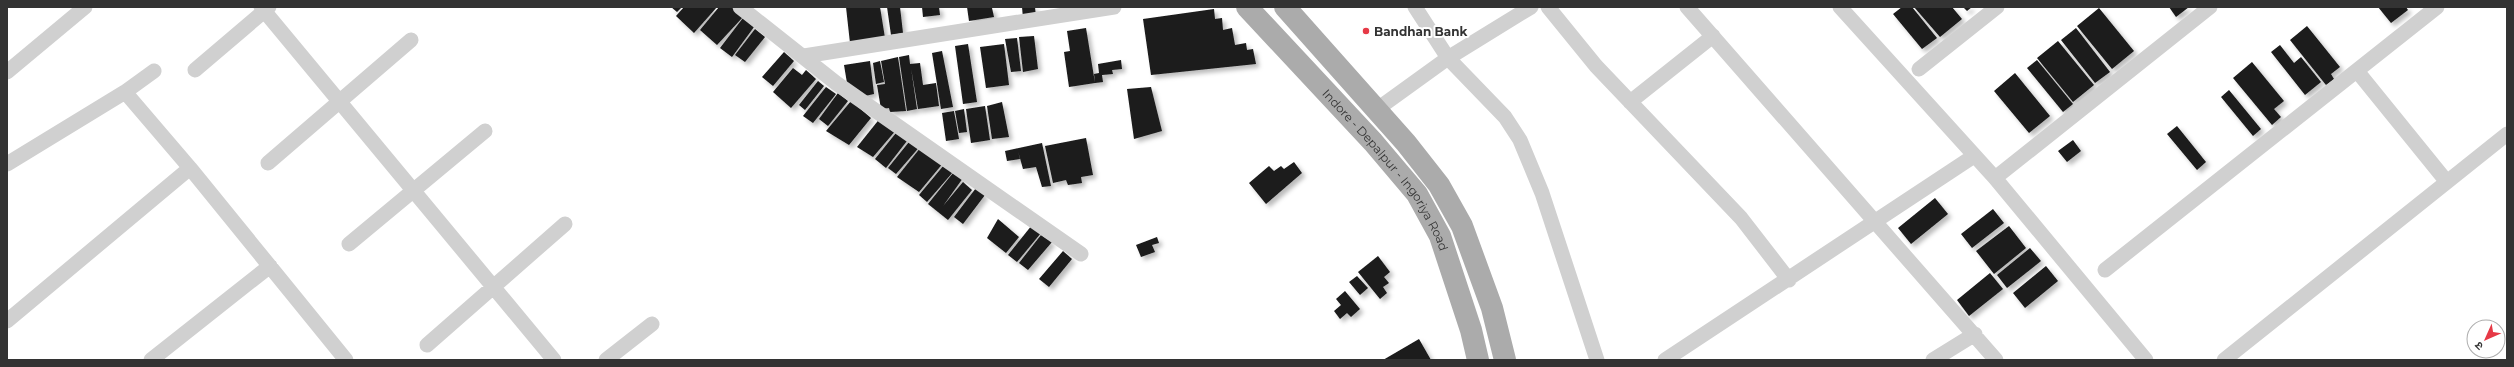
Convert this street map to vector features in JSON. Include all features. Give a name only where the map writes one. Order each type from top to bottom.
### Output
[{"type":"main road","name":"Indore - Depalpur - Ingoriya Road","points":[[1247,7],[1373,142],[1418,194],[1440,236],[1471,330],[1478,360]]},
{"type":"main road","name":"Indore - Depalpur - Ingoriya Road","points":[[1285,7],[1376,110],[1439,185],[1462,226],[1492,308],[1505,360]]},
{"type":"street","points":[[7,72],[85,7]]},
{"type":"street","points":[[740,7],[848,92],[1081,254]]},
{"type":"street","points":[[804,56],[1114,7]]},
{"type":"street","points":[[1415,7],[1448,58],[1505,117],[1520,140],[1542,193],[1597,360]]},
{"type":"street","points":[[1376,110],[1448,58],[1531,7]]},
{"type":"street","points":[[1548,7],[1582,50],[1741,218],[1789,280]]},
{"type":"street","points":[[1687,7],[1975,334],[1996,360]]},
{"type":"street","points":[[1840,7],[1995,178],[2146,360]]},
{"type":"street","points":[[1919,69],[1997,7]]},
{"type":"street","points":[[1995,178],[2210,7]]},
{"type":"street","points":[[2105,270],[2437,7]]},
{"type":"street","points":[[194,70],[265,8],[339,101],[554,360]]},
{"type":"street","points":[[1630,102],[1713,36]]},
{"type":"street","points":[[268,163],[410,40]]},
{"type":"street","points":[[7,164],[126,92],[154,71]]},
{"type":"street","points":[[2357,71],[2447,182]]},
{"type":"street","points":[[126,92],[270,266],[338,357]]},
{"type":"street","points":[[348,244],[485,131]]},
{"type":"street","points":[[2224,360],[2507,134]]},
{"type":"street","points":[[1665,360],[1789,280],[1974,156]]},
{"type":"street","points":[[7,322],[190,168]]},
{"type":"street","points":[[427,345],[566,224]]},
{"type":"street","points":[[151,360],[270,266]]},
{"type":"street","points":[[606,360],[652,324]]},
{"type":"street","points":[[1934,360],[1975,334]]},
{"type":"building","points":[[671,7],[682,7],[677,12]]},
{"type":"building","points":[[684,7],[717,7],[694,33],[676,16]]},
{"type":"building","points":[[719,7],[732,7],[743,17],[717,45],[700,30]]},
{"type":"building","points":[[846,7],[880,7],[885,38],[850,43]]},
{"type":"building","points":[[887,7],[900,7],[903,33],[891,35]]},
{"type":"building","points":[[922,7],[939,7],[940,15],[923,17]]},
{"type":"building","points":[[967,7],[992,8],[994,17],[969,21]]},
{"type":"building","points":[[1022,7],[1035,7],[1036,17],[1023,18]]},
{"type":"building","points":[[1902,7],[1912,7],[1937,38],[1922,49],[1893,14]]},
{"type":"building","points":[[1914,7],[1952,7],[1962,19],[1940,37]]},
{"type":"building","points":[[1963,7],[1972,7],[1967,11]]},
{"type":"building","points":[[2169,7],[2189,7],[2176,17]]},
{"type":"building","points":[[2378,7],[2406,7],[2408,10],[2391,23]]},
{"type":"building","points":[[2099,8],[2134,51],[2112,69],[2077,26]]},
{"type":"building","points":[[1214,9],[1215,19],[1222,18],[1223,30],[1232,28],[1235,45],[1246,43],[1247,50],[1253,49],[1256,64],[1151,75],[1143,19]]},
{"type":"building","points":[[743,18],[754,27],[732,57],[720,48]]},
{"type":"building","points":[[2307,26],[2340,67],[2331,74],[2334,79],[2326,85],[2290,40]]},
{"type":"building","points":[[1086,28],[1095,83],[1069,87],[1064,52],[1070,51],[1067,31]]},
{"type":"building","points":[[2076,28],[2110,72],[2095,83],[2061,40]]},
{"type":"building","points":[[755,29],[765,37],[745,62],[735,55]]},
{"type":"building","points":[[1034,36],[1038,69],[1023,72],[1019,37]]},
{"type":"building","points":[[1017,38],[1021,71],[1011,72],[1005,39]]},
{"type":"building","points":[[2058,41],[2094,85],[2073,102],[2037,58]]},
{"type":"building","points":[[968,44],[977,102],[963,104],[955,46]]},
{"type":"building","points":[[1004,44],[1009,85],[986,88],[980,47]]},
{"type":"building","points":[[2280,45],[2294,63],[2301,57],[2321,82],[2305,95],[2271,52]]},
{"type":"building","points":[[942,51],[953,107],[941,109],[932,53]]},
{"type":"building","points":[[784,52],[794,61],[773,86],[762,77]]},
{"type":"building","points":[[909,55],[910,64],[920,63],[923,85],[936,83],[939,106],[918,109],[911,68],[917,109],[907,111],[899,57]]},
{"type":"building","points":[[898,57],[906,111],[890,112],[889,108],[881,109],[877,85],[885,84],[881,61]]},
{"type":"building","points":[[1121,60],[1122,69],[1112,70],[1113,74],[1102,75],[1103,82],[1095,83],[1094,74],[1099,73],[1098,64]]},
{"type":"building","points":[[2037,60],[2073,104],[2063,112],[2027,68]]},
{"type":"building","points":[[870,61],[874,94],[860,97],[848,89],[844,65]]},
{"type":"building","points":[[880,61],[884,82],[876,84],[873,63]]},
{"type":"building","points":[[2252,62],[2284,101],[2274,109],[2281,117],[2272,125],[2233,78]]},
{"type":"building","points":[[793,68],[802,75],[806,70],[816,79],[791,108],[773,92]]},
{"type":"building","points":[[2015,73],[2050,116],[2029,133],[1994,91]]},
{"type":"building","points":[[818,81],[824,86],[805,110],[799,105]]},
{"type":"building","points":[[826,87],[836,94],[813,123],[803,116]]},
{"type":"building","points":[[1151,87],[1162,131],[1134,139],[1127,89]]},
{"type":"building","points":[[2229,90],[2261,129],[2253,136],[2221,97]]},
{"type":"building","points":[[838,93],[848,101],[828,126],[819,119]]},
{"type":"building","points":[[851,101],[871,118],[849,145],[826,131]]},
{"type":"building","points":[[1002,102],[1009,137],[992,139],[987,106]]},
{"type":"building","points":[[985,106],[990,140],[971,143],[966,109]]},
{"type":"building","points":[[964,109],[967,132],[959,133],[955,111]]},
{"type":"building","points":[[954,111],[959,139],[946,141],[942,113]]},
{"type":"building","points":[[881,117],[897,129],[873,157],[857,147]]},
{"type":"building","points":[[2177,126],[2206,162],[2197,170],[2167,134]]},
{"type":"building","points":[[900,128],[910,137],[886,168],[875,159]]},
{"type":"building","points":[[913,137],[922,144],[896,174],[888,168]]},
{"type":"building","points":[[1086,138],[1093,175],[1081,177],[1082,183],[1068,185],[1066,180],[1053,183],[1045,146]]},
{"type":"building","points":[[2073,140],[2081,151],[2067,162],[2058,151]]},
{"type":"building","points":[[1042,143],[1051,186],[1042,187],[1036,167],[1023,169],[1018,151],[1020,159],[1007,161],[1005,151]]},
{"type":"building","points":[[921,147],[944,162],[919,192],[897,177]]},
{"type":"building","points":[[1294,162],[1302,173],[1266,204],[1249,183],[1269,166],[1274,171],[1281,166],[1284,169]]},
{"type":"building","points":[[944,165],[953,172],[927,202],[919,195]]},
{"type":"building","points":[[953,173],[963,178],[943,206],[963,182],[972,190],[948,220],[928,204]]},
{"type":"building","points":[[976,188],[985,195],[963,224],[954,217]]},
{"type":"building","points":[[1935,198],[1948,214],[1911,244],[1898,228]]},
{"type":"building","points":[[1993,209],[2004,223],[1972,248],[1961,234]]},
{"type":"building","points":[[998,219],[1019,237],[1006,253],[987,238]]},
{"type":"building","points":[[1032,225],[1041,233],[1017,262],[1008,255]]},
{"type":"building","points":[[2009,226],[2026,248],[1994,274],[1976,251]]},
{"type":"building","points":[[1041,235],[1052,242],[1028,270],[1019,263]]},
{"type":"building","points":[[1157,237],[1159,243],[1152,245],[1155,252],[1141,257],[1136,245]]},
{"type":"building","points":[[2030,248],[2041,261],[2007,288],[1997,275]]},
{"type":"building","points":[[1063,251],[1072,259],[1049,287],[1039,279]]},
{"type":"building","points":[[1378,256],[1390,272],[1384,277],[1389,283],[1383,287],[1387,293],[1380,299],[1358,272]]},
{"type":"building","points":[[2046,266],[2058,281],[2025,308],[2013,293]]},
{"type":"building","points":[[1990,273],[2003,289],[1969,316],[1957,300]]},
{"type":"building","points":[[1357,276],[1368,288],[1360,295],[1349,282]]},
{"type":"building","points":[[1345,291],[1360,309],[1351,317],[1347,313],[1340,319],[1334,311],[1341,305],[1336,299]]},
{"type":"building","points":[[1419,339],[1431,360],[1383,360]]},
{"type":"place","name":"Bandhan Bank","points":[[1366,31]]}]
